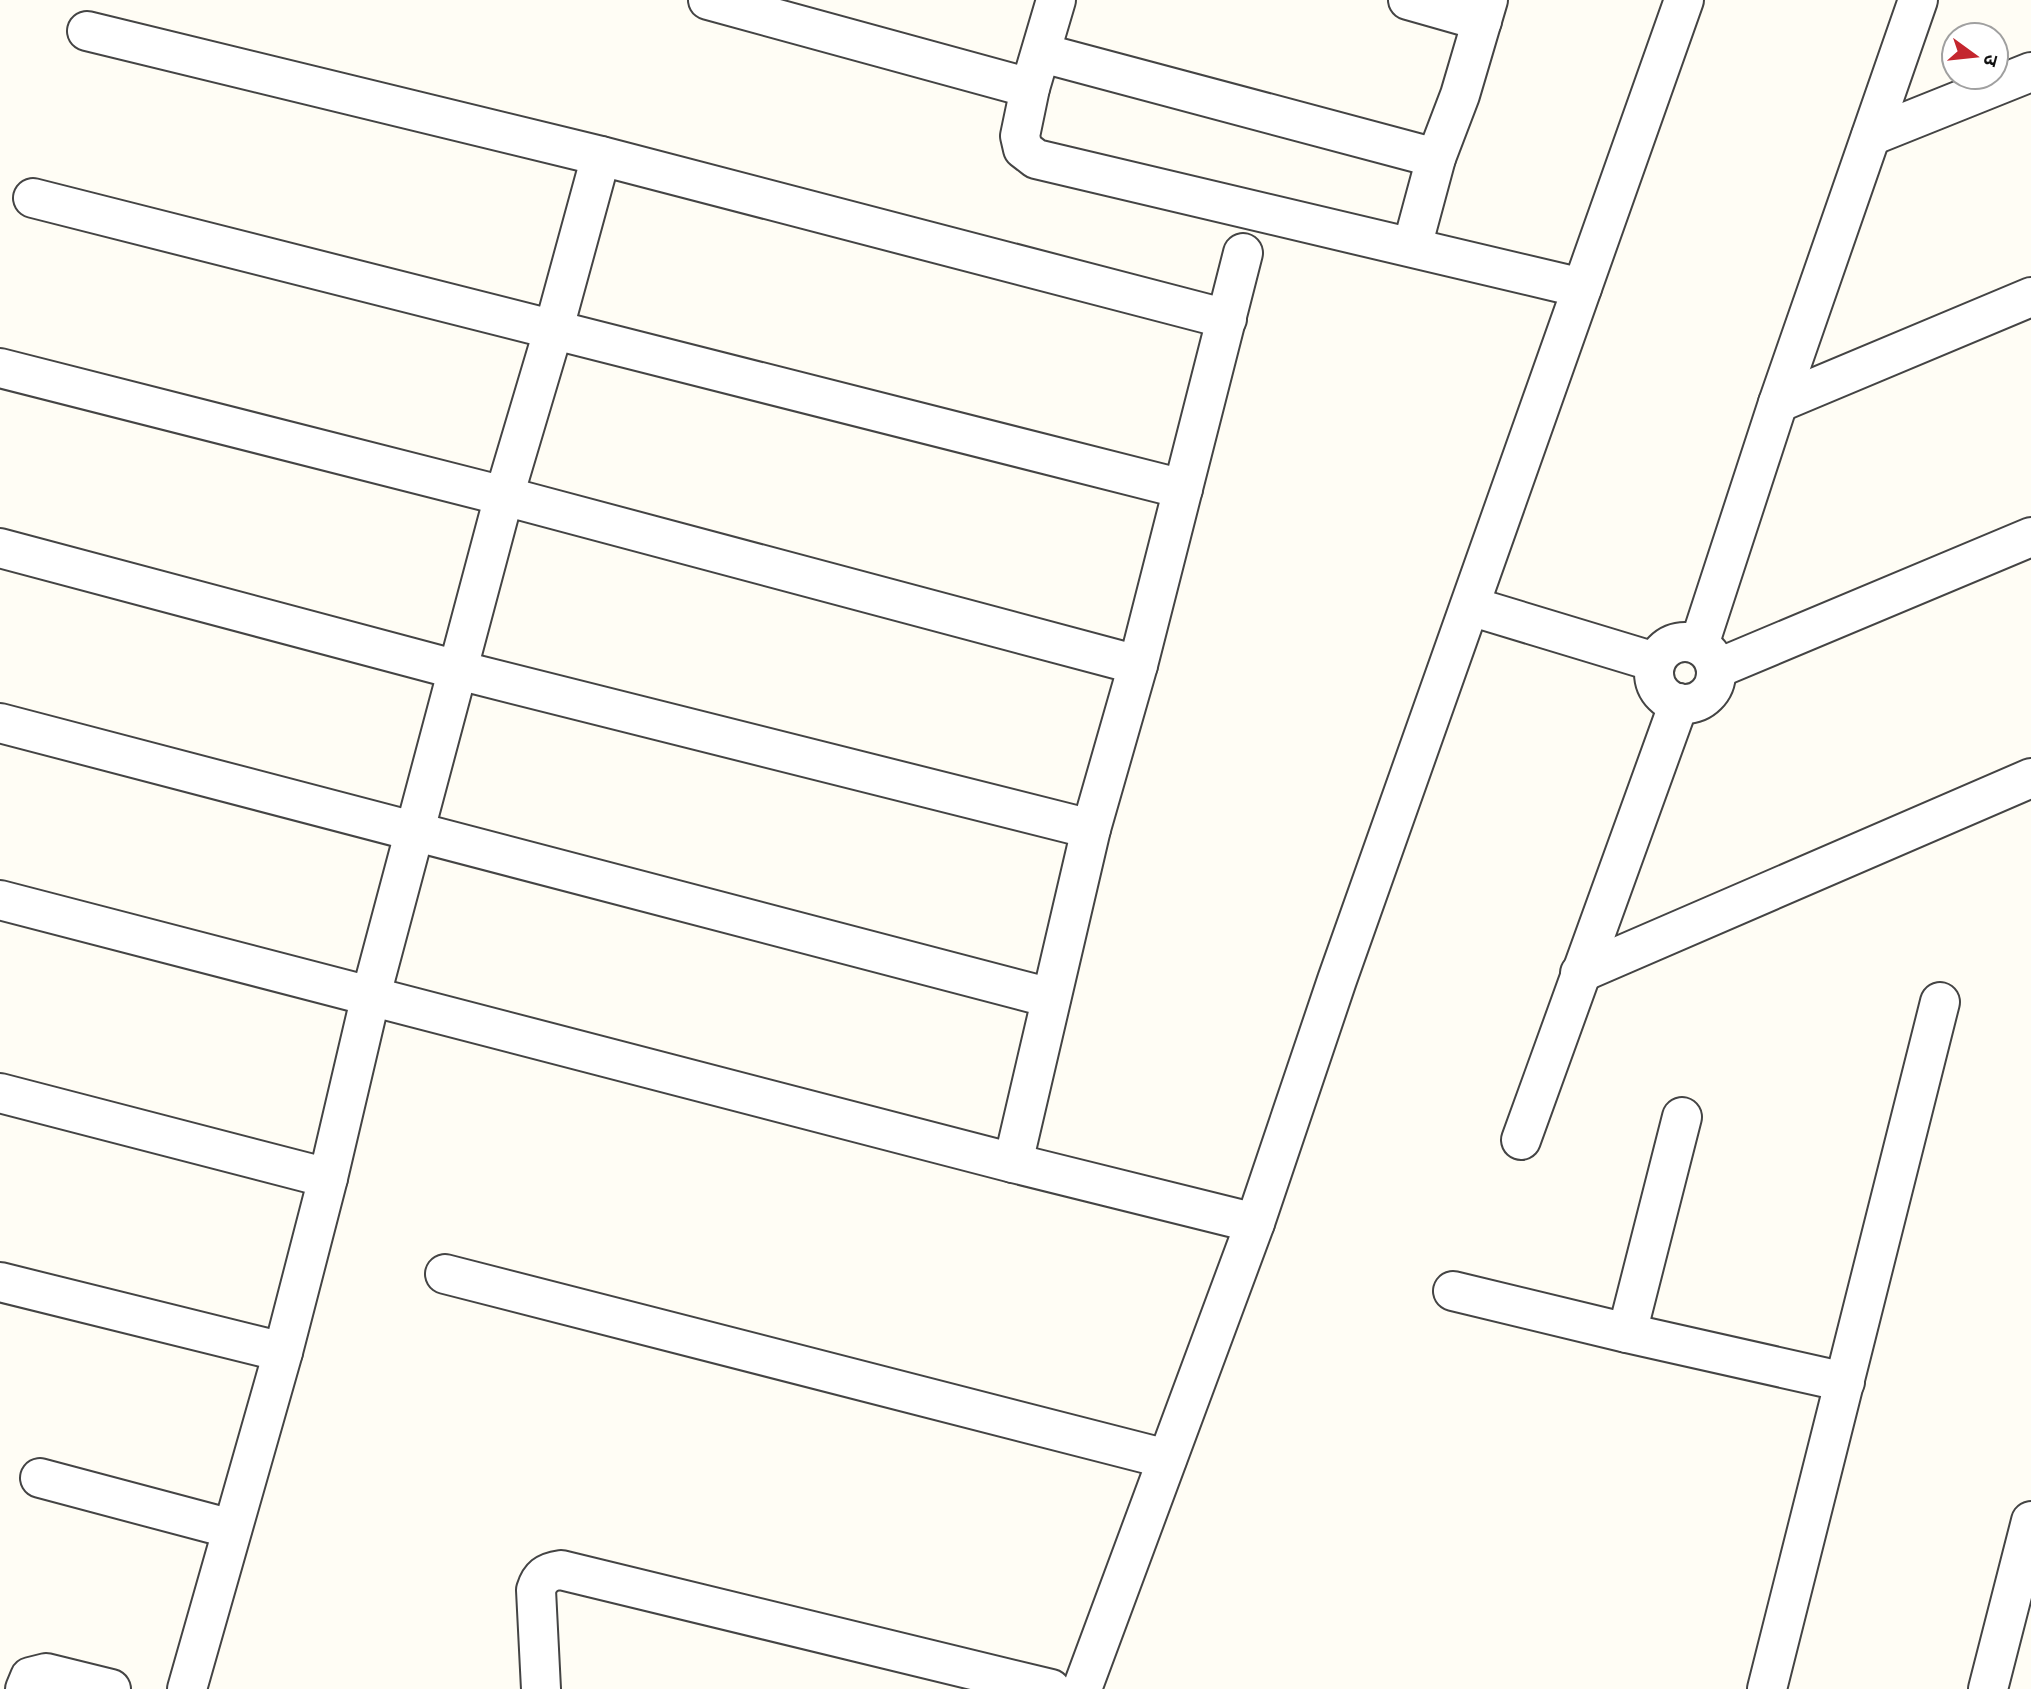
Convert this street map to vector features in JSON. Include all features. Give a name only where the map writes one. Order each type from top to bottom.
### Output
[{"type":"street","points":[[708,0],[1436,158]]},
{"type":"street","points":[[1056,0],[1020,136],[1023,149],[1036,159],[1582,288]]},
{"type":"street","points":[[1408,0],[1485,10],[1460,95],[1436,158],[1412,247]]},
{"type":"street","points":[[1082,1689],[1255,1223],[1469,606],[1684,0]]},
{"type":"street","points":[[1707,657],[1778,403],[1918,0]]},
{"type":"street","points":[[87,31],[601,156],[1227,319]]},
{"type":"street","points":[[1871,136],[2031,72]]},
{"type":"street","points":[[187,1689],[283,1352],[371,995],[504,496],[601,156]]},
{"type":"street","points":[[33,198],[1183,489]]},
{"type":"street","points":[[1013,1163],[1091,829],[1138,665],[1243,253]]},
{"type":"street","points":[[1778,403],[2031,297]]},
{"type":"street","points":[[0,368],[504,496],[1138,665]]},
{"type":"street","points":[[1707,657],[2031,537]]},
{"type":"street","points":[[0,548],[458,670],[1091,829]]},
{"type":"street","points":[[1469,606],[1656,662]]},
{"type":"street","points":[[1678,642],[1689,642],[1707,657],[1716,678],[1706,695],[1688,704],[1679,703],[1660,692],[1653,672],[1656,662],[1660,653],[1669,646],[1678,642]]},
{"type":"street","points":[[1521,1140],[1679,703]]},
{"type":"street","points":[[0,723],[1051,998]]},
{"type":"street","points":[[1580,973],[2031,778]]},
{"type":"street","points":[[0,900],[1013,1163],[1255,1223]]},
{"type":"street","points":[[1767,1689],[1940,1002]]},
{"type":"street","points":[[0,1093],[328,1178]]},
{"type":"street","points":[[1627,1334],[1682,1116]]},
{"type":"street","points":[[445,1274],[1167,1459]]},
{"type":"street","points":[[0,1282],[283,1352]]},
{"type":"street","points":[[1453,1291],[1627,1334],[1844,1382]]},
{"type":"street","points":[[40,1478],[232,1529]]},
{"type":"street","points":[[1988,1689],[2031,1521]]},
{"type":"street","points":[[539,1688],[536,1590],[539,1580],[549,1572],[561,1570],[1051,1689]]},
{"type":"street","points":[[24,1689],[30,1677],[46,1673],[111,1689]]}]
